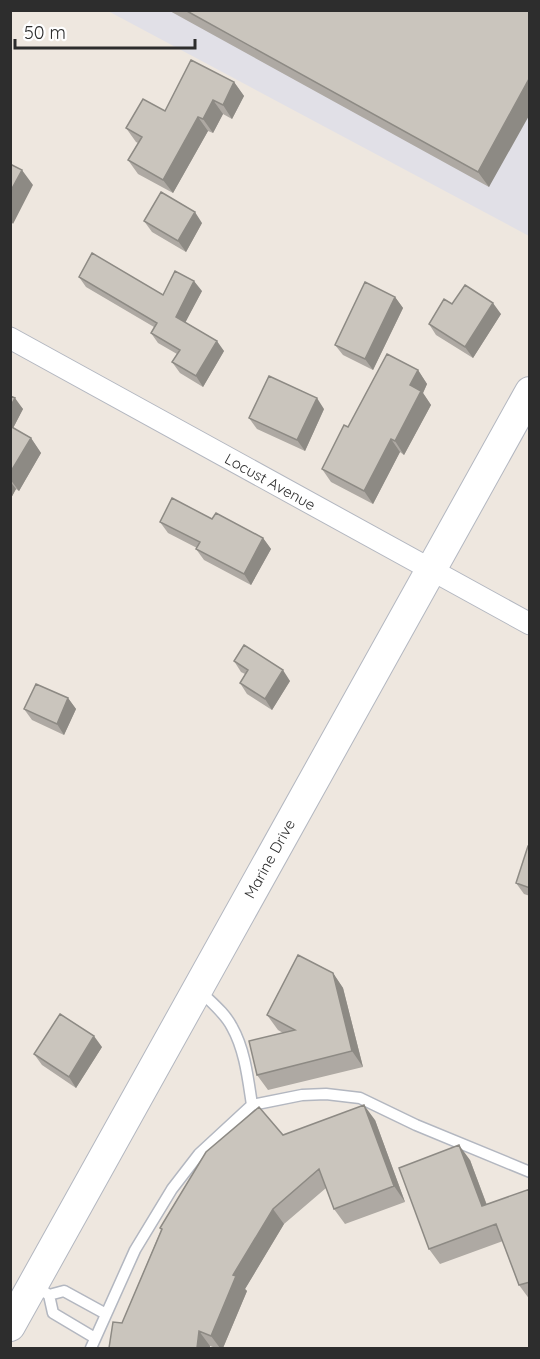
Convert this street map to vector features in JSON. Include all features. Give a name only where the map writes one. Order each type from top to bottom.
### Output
[{"type":"main road","name":"Marine Drive","points":[[10,1326],[31,1284],[530,392]]},
{"type":"street","name":"Locust Avenue","points":[[10,338],[530,624]]},
{"type":"lane","points":[[198,989],[232,1026],[247,1070],[252,1105]]},
{"type":"lane","points":[[31,1284],[53,1312],[93,1343],[135,1250],[172,1189],[199,1154],[252,1105],[302,1095],[326,1094],[360,1098],[416,1125],[530,1172]]},
{"type":"lane","points":[[31,1284],[64,1291],[106,1314]]},
{"type":"shaded area","points":[[108,11],[529,11],[529,236]]},
{"type":"building","points":[[185,10],[530,10],[530,77],[478,172]]},
{"type":"building","points":[[191,60],[234,82],[223,105],[213,100],[203,119],[198,117],[163,180],[128,160],[142,137],[126,128],[143,99],[165,111]]},
{"type":"building","points":[[10,164],[22,170],[10,192]]},
{"type":"building","points":[[161,192],[195,212],[178,241],[144,221]]},
{"type":"building","points":[[92,253],[163,295],[175,271],[194,281],[176,317],[217,341],[196,376],[172,362],[180,350],[151,333],[157,323],[79,277]]},
{"type":"building","points":[[365,282],[395,297],[365,359],[335,345]]},
{"type":"building","points":[[465,285],[493,303],[465,347],[429,324],[444,299],[452,304]]},
{"type":"building","points":[[387,354],[418,370],[410,385],[421,391],[395,441],[391,439],[364,491],[322,469],[344,425],[348,427]]},
{"type":"building","points":[[269,376],[317,398],[297,440],[249,418]]},
{"type":"building","points":[[10,396],[15,398],[10,407]]},
{"type":"building","points":[[10,426],[31,438],[10,473]]},
{"type":"building","points":[[172,498],[212,519],[216,513],[263,538],[244,574],[196,549],[200,542],[160,522]]},
{"type":"building","points":[[244,645],[283,670],[265,699],[240,683],[248,670],[234,661]]},
{"type":"building","points":[[36,684],[68,698],[57,724],[24,709]]},
{"type":"building","points":[[528,846],[530,846],[530,888],[516,883]]},
{"type":"building","points":[[298,955],[333,973],[352,1051],[257,1075],[249,1041],[295,1030],[267,1015]]},
{"type":"building","points":[[60,1014],[94,1036],[69,1077],[34,1054]]},
{"type":"building","points":[[364,1105],[394,1186],[334,1209],[319,1169],[273,1209],[233,1275],[236,1276],[211,1336],[199,1331],[197,1348],[109,1348],[113,1322],[122,1323],[162,1229],[160,1228],[206,1152],[259,1107],[283,1135]]},
{"type":"building","points":[[459,1145],[482,1206],[530,1189],[530,1282],[519,1285],[496,1224],[429,1249],[399,1168]]}]
